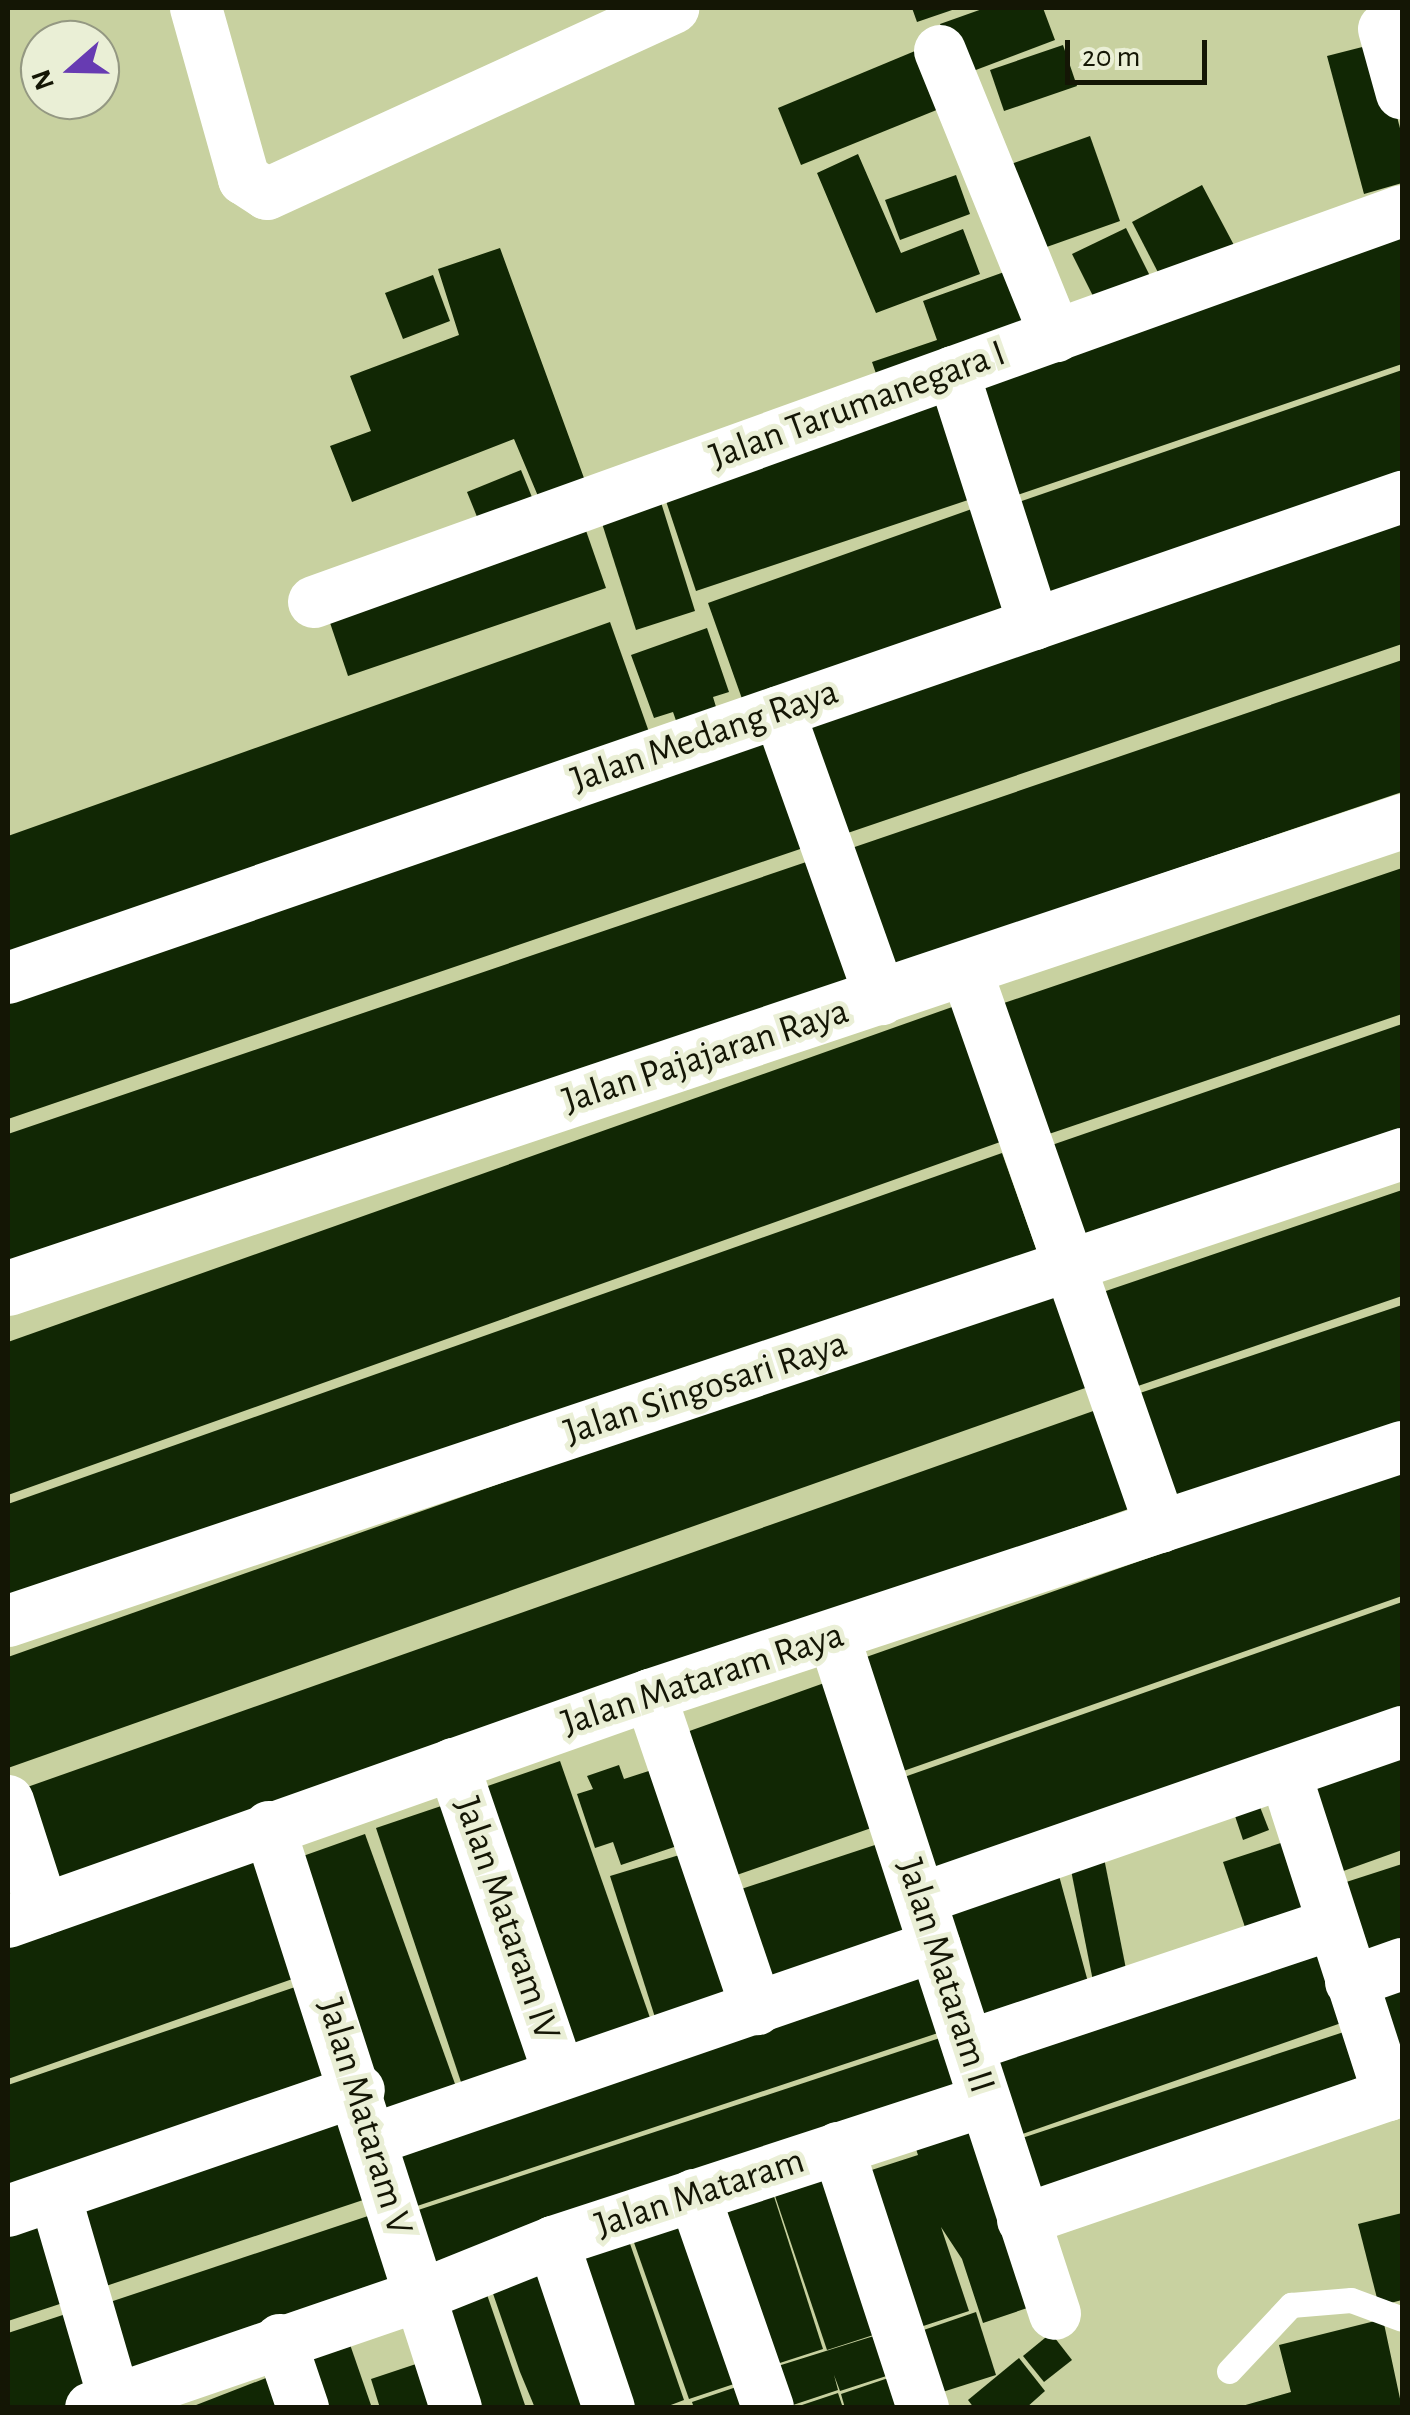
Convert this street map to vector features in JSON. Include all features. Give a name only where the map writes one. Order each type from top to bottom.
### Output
[{"type":"street","points":[[196,8],[244,179],[267,194],[673,8]]},
{"type":"street","points":[[1384,30],[1402,94]]},
{"type":"street","points":[[940,51],[1056,336]]},
{"type":"street","name":"Jalan Tarumanegara I","points":[[314,602],[1402,211]]},
{"type":"street","points":[[954,372],[1034,624]]},
{"type":"street","name":"Jalan Medang Raya","points":[[8,978],[1402,497]]},
{"type":"street","points":[[779,712],[880,999]]},
{"type":"street","name":"Jalan Pajajaran Raya","points":[[8,1288],[1402,821]]},
{"type":"street","points":[[966,970],[1066,1270],[1161,1527]]},
{"type":"street","name":"Jalan Singosari Raya","points":[[8,1621],[1066,1270],[1402,1154]]},
{"type":"street","name":"Jalan Mataram Raya","points":[[25,1916],[268,1826],[650,1695],[1402,1447]]},
{"type":"street","name":"Jalan Mataram II","points":[[834,1637],[1055,2314]]},
{"type":"street","points":[[650,1695],[756,2008]]},
{"type":"street","points":[[374,2139],[756,2008],[928,1922],[1285,1773],[1402,1732]]},
{"type":"street","name":"Jalan Mataram IV","points":[[453,1764],[559,2074]]},
{"type":"street","points":[[1023,2220],[1390,2095],[1285,1773]]},
{"type":"street","points":[[8,1801],[25,1916]]},
{"type":"street","name":"Jalan Mataram V","points":[[268,1826],[359,2090],[456,2408]]},
{"type":"street","points":[[968,2046],[1332,1924]]},
{"type":"street","points":[[1351,1982],[1402,1964]]},
{"type":"street","points":[[108,2405],[31,2203],[359,2090]]},
{"type":"street","name":"Jalan Mataram","points":[[108,2405],[280,2340],[419,2296],[553,2242],[985,2101]]},
{"type":"street","points":[[838,2148],[923,2408]]},
{"type":"street","points":[[694,2194],[768,2408]]},
{"type":"street","points":[[553,2242],[608,2408]]},
{"type":"street","points":[[280,2340],[302,2408]]},
{"type":"lane","points":[[1229,2371],[1291,2305],[1351,2300],[1402,2320]]},
{"type":"building","points":[[912,8],[958,8],[917,22]]},
{"type":"building","points":[[985,8],[1043,8],[1055,40],[960,76],[940,24]]},
{"type":"building","points":[[1378,43],[1402,136],[1402,183],[1364,194],[1327,56]]},
{"type":"building","points":[[1063,45],[1077,86],[1004,111],[990,70]]},
{"type":"building","points":[[915,51],[939,109],[801,165],[778,108]]},
{"type":"building","points":[[1090,136],[1120,221],[1041,249],[1011,164]]},
{"type":"building","points":[[858,154],[901,253],[963,229],[980,274],[876,313],[817,173]]},
{"type":"building","points":[[956,175],[970,214],[900,240],[885,200]]},
{"type":"building","points":[[1202,185],[1235,247],[1164,284],[1132,222]]},
{"type":"building","points":[[1126,228],[1152,280],[1098,306],[1072,254]]},
{"type":"building","points":[[1402,232],[1402,364],[1009,498],[969,380]]},
{"type":"building","points":[[500,248],[588,489],[543,508],[514,439],[352,502],[330,446],[371,431],[350,376],[459,335],[438,269]]},
{"type":"building","points":[[1007,271],[1026,326],[882,391],[872,362],[937,340],[923,301]]},
{"type":"building","points":[[433,275],[450,321],[403,339],[385,293]]},
{"type":"building","points":[[1402,370],[1402,487],[1049,609],[1013,504]]},
{"type":"building","points":[[947,387],[983,495],[696,591],[660,483]]},
{"type":"building","points":[[521,470],[538,512],[484,534],[467,492]]},
{"type":"building","points":[[659,496],[695,611],[636,630],[599,514]]},
{"type":"building","points":[[983,505],[1020,611],[746,710],[708,603]]},
{"type":"building","points":[[1402,512],[1402,644],[833,838],[792,719]]},
{"type":"building","points":[[583,522],[606,588],[348,676],[326,611]]},
{"type":"building","points":[[610,622],[649,732],[8,960],[8,836]]},
{"type":"building","points":[[707,628],[729,692],[713,697],[720,720],[680,732],[673,712],[654,718],[631,655]]},
{"type":"building","points":[[1402,660],[1402,792],[881,969],[840,852]]},
{"type":"building","points":[[769,728],[809,846],[8,1119],[8,987]]},
{"type":"building","points":[[815,859],[855,977],[8,1266],[8,1134]]},
{"type":"building","points":[[1402,868],[1402,1014],[1043,1136],[998,1005]]},
{"type":"building","points":[[955,1006],[1003,1141],[8,1495],[8,1342]]},
{"type":"building","points":[[1402,1024],[1402,1136],[1084,1247],[1049,1146]]},
{"type":"building","points":[[1002,1153],[1037,1251],[8,1614],[8,1504]]},
{"type":"building","points":[[1402,1190],[1402,1296],[1135,1387],[1103,1292]]},
{"type":"building","points":[[1054,1288],[1088,1387],[8,1768],[8,1657]]},
{"type":"building","points":[[1402,1305],[1402,1429],[1175,1505],[1137,1394]]},
{"type":"building","points":[[1099,1409],[1134,1507],[50,1889],[16,1791]]},
{"type":"building","points":[[1402,1469],[1402,1596],[892,1775],[852,1662]]},
{"type":"building","points":[[1402,1602],[1402,1715],[926,1883],[890,1782]]},
{"type":"building","points":[[827,1682],[877,1826],[731,1877],[681,1734]]},
{"type":"building","points":[[1402,1757],[1402,1850],[1335,1874],[1306,1790]]},
{"type":"building","points":[[560,1761],[656,2035],[575,2063],[479,1789]]},
{"type":"building","points":[[619,1765],[624,1779],[658,1768],[683,1844],[621,1865],[613,1842],[595,1848],[577,1794],[593,1789],[587,1776]]},
{"type":"building","points":[[456,1801],[543,2067],[465,2094],[376,1828]]},
{"type":"building","points":[[1260,1807],[1269,1830],[1243,1840],[1235,1816]]},
{"type":"building","points":[[365,1834],[459,2095],[383,2122],[289,1861]]},
{"type":"building","points":[[1299,1837],[1324,1913],[1249,1939],[1223,1862]]},
{"type":"building","points":[[884,1842],[915,1949],[769,2000],[729,1893]]},
{"type":"building","points":[[686,1853],[735,2009],[660,2033],[610,1876]]},
{"type":"building","points":[[1103,1853],[1127,1974],[1093,1981],[1069,1860]]},
{"type":"building","points":[[260,1859],[301,1976],[8,2079],[8,1946]]},
{"type":"building","points":[[1402,1864],[1402,1956],[1366,1969],[1337,1885]]},
{"type":"building","points":[[1058,1872],[1091,1993],[976,2025],[942,1904]]},
{"type":"building","points":[[1318,1937],[1347,2021],[1005,2140],[976,2056]]},
{"type":"building","points":[[930,1965],[950,2029],[405,2210],[383,2146]]},
{"type":"building","points":[[1402,1974],[1402,2103],[1362,1988]]},
{"type":"building","points":[[304,1984],[340,2087],[8,2201],[8,2085]]},
{"type":"building","points":[[1359,2027],[1380,2093],[1030,2208],[1007,2143]]},
{"type":"building","points":[[952,2034],[974,2098],[427,2278],[406,2214]]},
{"type":"building","points":[[347,2114],[375,2196],[94,2290],[66,2209]]},
{"type":"building","points":[[977,2115],[1048,2301],[983,2323],[962,2259],[941,2227],[969,2311],[905,2332],[853,2176],[918,2155],[912,2137]]},
{"type":"building","points":[[837,2162],[892,2329],[827,2350],[771,2184]]},
{"type":"building","points":[[770,2184],[823,2349],[758,2370],[704,2207]]},
{"type":"building","points":[[383,2211],[410,2292],[129,2386],[101,2305]]},
{"type":"building","points":[[696,2211],[755,2377],[689,2399],[631,2234]]},
{"type":"building","points":[[1402,2213],[1402,2300],[1379,2306],[1358,2224]]},
{"type":"building","points":[[45,2217],[72,2300],[8,2321],[8,2228]]},
{"type":"building","points":[[627,2235],[684,2400],[663,2408],[613,2408],[561,2259]]},
{"type":"building","points":[[546,2262],[599,2408],[535,2408],[520,2372],[489,2282]]},
{"type":"building","points":[[483,2283],[526,2408],[462,2408],[425,2303]]},
{"type":"building","points":[[75,2311],[102,2395],[62,2408],[8,2408],[8,2333]]},
{"type":"building","points":[[976,2312],[996,2375],[933,2395],[912,2334]]},
{"type":"building","points":[[1383,2319],[1402,2408],[1235,2408],[1291,2392],[1279,2345]]},
{"type":"building","points":[[345,2330],[372,2408],[309,2408],[288,2350]]},
{"type":"building","points":[[893,2330],[905,2370],[840,2391],[834,2375],[838,2390],[784,2408],[759,2372]]},
{"type":"building","points":[[1051,2333],[1072,2360],[1044,2382],[1023,2356]]},
{"type":"building","points":[[1019,2358],[1045,2391],[1026,2408],[974,2408],[968,2400]]},
{"type":"building","points":[[428,2360],[446,2408],[380,2408],[371,2379]]},
{"type":"building","points":[[906,2372],[918,2408],[845,2408],[841,2394]]},
{"type":"building","points":[[266,2378],[277,2408],[191,2408],[191,2407]]},
{"type":"building","points":[[757,2380],[766,2408],[694,2408],[692,2402]]},
{"type":"building","points":[[838,2393],[843,2408],[796,2408],[796,2407]]}]
